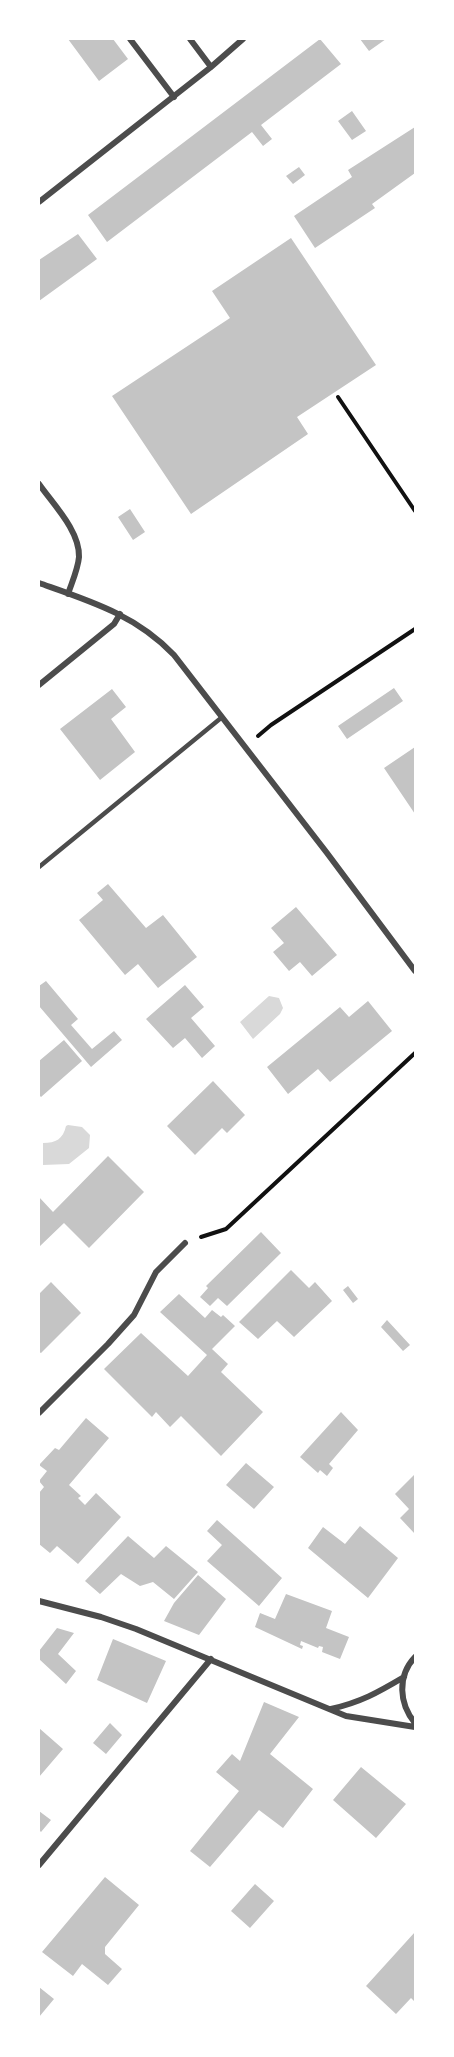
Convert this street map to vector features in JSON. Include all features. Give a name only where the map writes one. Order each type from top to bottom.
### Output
[{"type":"street","points":[[130,39],[174,97]]},
{"type":"street","points":[[190,39],[212,67]]},
{"type":"street","points":[[39,202],[212,67],[243,39]]},
{"type":"street","points":[[39,484],[70,529],[77,544],[79,558],[68,594]]},
{"type":"street","points":[[39,584],[120,614],[142,626],[161,641],[327,853],[415,971]]},
{"type":"street","points":[[39,685],[114,624],[120,614]]},
{"type":"street","points":[[39,1413],[134,1315],[156,1272],[184,1242]]},
{"type":"street","points":[[39,1601],[101,1617],[211,1659],[329,1710],[358,1719],[415,1725]]},
{"type":"street","points":[[415,1657],[410,1662],[404,1677],[402,1691],[404,1704],[415,1725]]},
{"type":"street","points":[[39,1865],[211,1659]]},
{"type":"street","points":[[329,1710],[355,1704],[404,1677]]},
{"type":"lane","points":[[39,867],[221,718]]},
{"type":"path","points":[[338,398],[415,511]]},
{"type":"path","points":[[244,748],[271,725],[415,629]]},
{"type":"path","points":[[184,1242],[226,1229],[415,1053]]},
{"type":"shaded area","points":[[269,996],[279,998],[283,1008],[280,1014],[253,1039],[240,1022]]},
{"type":"shaded area","points":[[68,1125],[82,1127],[90,1135],[89,1148],[69,1164],[43,1165],[43,1143],[58,1139]]},
{"type":"building","points":[[68,39],[113,39],[128,59],[99,81]]},
{"type":"building","points":[[320,39],[341,64],[261,125],[272,139],[263,146],[252,132],[107,242],[88,215]]},
{"type":"building","points":[[360,39],[386,39],[369,51]]},
{"type":"building","points":[[352,111],[366,131],[352,140],[338,121]]},
{"type":"building","points":[[415,127],[415,173],[372,204],[375,208],[315,248],[294,216],[352,177],[348,170]]},
{"type":"building","points":[[299,167],[305,175],[293,184],[286,176]]},
{"type":"building","points":[[78,234],[97,259],[39,301],[39,260]]},
{"type":"building","points":[[291,238],[376,365],[297,417],[308,434],[191,514],[112,396],[230,318],[212,291]]},
{"type":"building","points":[[130,509],[145,532],[133,540],[118,517]]},
{"type":"building","points":[[394,688],[403,701],[347,739],[338,726]]},
{"type":"building","points":[[112,689],[126,707],[111,719],[135,752],[100,780],[60,729]]},
{"type":"building","points":[[415,747],[415,814],[384,768]]},
{"type":"building","points":[[108,884],[146,928],[163,915],[197,957],[158,988],[138,964],[125,975],[79,920],[103,900],[97,893]]},
{"type":"building","points":[[296,907],[337,955],[312,976],[300,962],[289,971],[273,952],[284,943],[271,928]]},
{"type":"building","points":[[46,981],[78,1019],[71,1025],[92,1049],[114,1031],[122,1040],[91,1067],[39,1006],[39,986]]},
{"type":"building","points":[[185,985],[204,1007],[191,1018],[215,1046],[202,1058],[185,1038],[173,1048],[146,1019]]},
{"type":"building","points":[[368,1001],[392,1031],[330,1082],[318,1069],[288,1094],[267,1067],[340,1007],[349,1017]]},
{"type":"building","points":[[64,1040],[82,1061],[41,1097],[39,1095],[39,1061]]},
{"type":"building","points":[[213,1081],[245,1115],[227,1133],[222,1128],[195,1155],[167,1126]]},
{"type":"building","points":[[108,1156],[144,1192],[89,1248],[64,1223],[39,1247],[39,1197],[53,1212]]},
{"type":"building","points":[[261,1232],[281,1253],[227,1306],[218,1298],[210,1306],[200,1297],[208,1288],[206,1286]]},
{"type":"building","points":[[291,1270],[309,1288],[315,1282],[332,1301],[294,1337],[277,1321],[258,1339],[239,1322]]},
{"type":"building","points":[[51,1282],[81,1313],[41,1353],[39,1352],[39,1294]]},
{"type":"building","points":[[348,1286],[358,1299],[353,1303],[343,1290]]},
{"type":"building","points":[[179,1294],[205,1318],[212,1310],[221,1317],[223,1315],[235,1326],[212,1349],[228,1364],[221,1372],[263,1412],[221,1456],[181,1416],[170,1427],[156,1412],[152,1417],[104,1369],[141,1333],[188,1376],[207,1355],[160,1312]]},
{"type":"building","points":[[387,1320],[410,1345],[403,1351],[381,1327]]},
{"type":"building","points":[[341,1412],[358,1430],[329,1464],[333,1468],[327,1476],[320,1470],[318,1473],[300,1457]]},
{"type":"building","points":[[86,1418],[109,1438],[69,1485],[81,1496],[78,1498],[85,1505],[96,1493],[121,1517],[78,1564],[57,1546],[50,1553],[39,1544],[39,1493],[44,1487],[39,1481],[47,1471],[39,1465],[55,1448],[59,1450]]},
{"type":"building","points":[[246,1463],[274,1487],[254,1509],[226,1485]]},
{"type":"building","points":[[415,1474],[415,1534],[400,1518],[409,1509],[395,1494]]},
{"type":"building","points":[[217,1520],[282,1578],[259,1606],[207,1561],[222,1545],[207,1531]]},
{"type":"building","points":[[360,1526],[398,1558],[368,1598],[308,1548],[323,1527],[345,1544]]},
{"type":"building","points":[[128,1536],[154,1558],[166,1546],[198,1572],[174,1599],[153,1582],[140,1586],[121,1574],[100,1594],[85,1581]]},
{"type":"building","points":[[198,1575],[226,1599],[199,1635],[164,1621],[174,1603]]},
{"type":"building","points":[[286,1594],[332,1611],[326,1628],[349,1637],[340,1659],[322,1652],[323,1647],[318,1648],[301,1641],[302,1649],[255,1627],[260,1613],[275,1619]]},
{"type":"building","points":[[57,1628],[74,1633],[58,1654],[76,1671],[66,1684],[39,1659],[39,1651]]},
{"type":"building","points":[[113,1639],[166,1661],[147,1703],[97,1680]]},
{"type":"building","points":[[264,1702],[299,1717],[270,1754],[313,1789],[283,1828],[259,1810],[210,1867],[190,1851],[239,1791],[216,1772],[232,1754],[240,1761]]},
{"type":"building","points":[[110,1723],[122,1735],[106,1754],[93,1743]]},
{"type":"building","points":[[39,1728],[63,1749],[39,1777]]},
{"type":"building","points":[[361,1767],[406,1804],[376,1838],[333,1800]]},
{"type":"building","points":[[39,1811],[51,1820],[41,1832],[39,1830]]},
{"type":"building","points":[[105,1877],[139,1905],[105,1947],[105,1954],[122,1969],[108,1985],[82,1964],[73,1976],[42,1952]]},
{"type":"building","points":[[255,1884],[274,1901],[250,1928],[231,1911]]},
{"type":"building","points":[[415,1932],[415,2002],[411,1998],[396,2014],[366,1986]]},
{"type":"building","points":[[39,1987],[54,1999],[39,2017]]}]
